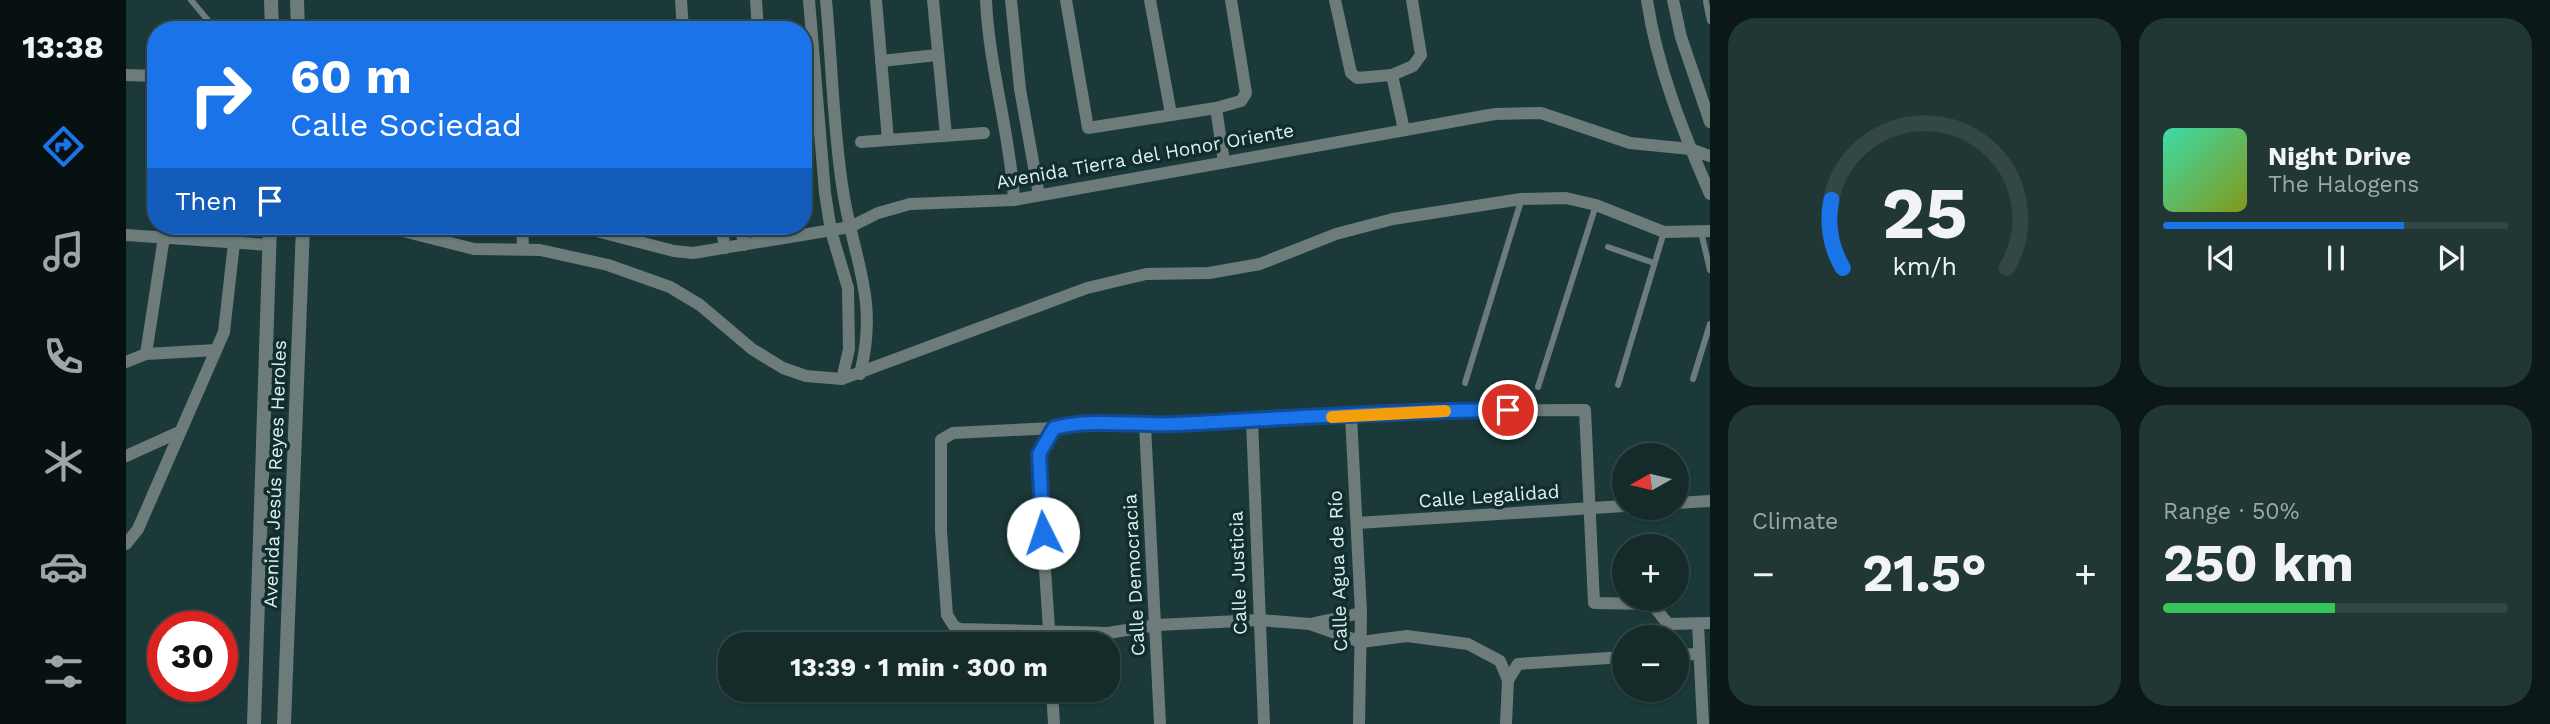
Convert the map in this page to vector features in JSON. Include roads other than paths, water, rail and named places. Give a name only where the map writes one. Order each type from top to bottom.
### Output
[{"type":"street","points":[[271,0],[272,21]]},
{"type":"street","points":[[297,0],[298,21]]},
{"type":"street","points":[[681,0],[682,21]]},
{"type":"street","points":[[757,0],[758,21]]},
{"type":"street","points":[[809,0],[811,21]]},
{"type":"street","points":[[826,0],[843,190],[869,304],[867,340],[860,374]]},
{"type":"street","points":[[876,0],[888,140]]},
{"type":"street","points":[[933,0],[946,135]]},
{"type":"street","points":[[986,0],[991,58],[1006,135],[1014,200]]},
{"type":"street","points":[[1011,0],[1020,89],[1039,195]]},
{"type":"street","points":[[1066,0],[1088,128],[1216,108],[1241,101],[1246,93],[1231,0]]},
{"type":"street","points":[[1150,0],[1171,114]]},
{"type":"street","points":[[1335,0],[1351,73],[1357,78],[1392,75],[1413,66],[1421,55],[1412,0]]},
{"type":"street","points":[[1647,0],[1661,62],[1690,149],[1710,194]]},
{"type":"street","points":[[1673,0],[1681,37],[1710,122]]},
{"type":"street","points":[[812,36],[825,193],[831,231],[848,288],[850,318],[842,379]]},
{"type":"street","points":[[881,61],[937,55]]},
{"type":"street","points":[[126,75],[147,76]]},
{"type":"street","points":[[1392,75],[1404,130]]},
{"type":"street","points":[[1216,108],[1224,162]]},
{"type":"street","name":"Avenida Tierra del Honor Oriente","points":[[812,234],[850,227],[878,213],[910,204],[1014,200],[1524,111],[1558,118],[1630,143],[1690,149],[1710,156]]},
{"type":"street","points":[[861,142],[984,133]]},
{"type":"street","points":[[425,235],[474,249],[523,249],[608,265],[670,287],[700,305],[752,349],[783,368],[806,376],[842,379],[1116,279],[1146,274],[1209,273],[1260,264],[1363,226],[1521,199],[1566,198],[1596,205],[1664,232],[1705,231]]},
{"type":"street","points":[[126,235],[270,245]]},
{"type":"street","name":"Avenida Jesús Reyes Heroles","points":[[254,724],[270,235]]},
{"type":"street","name":"Avenida Jesús Reyes Heroles","points":[[284,724],[303,235]]},
{"type":"street","points":[[522,235],[523,249]]},
{"type":"street","name":"Avenida Tierra del Honor Oriente","points":[[613,235],[684,253],[806,235]]},
{"type":"street","points":[[722,235],[724,248]]},
{"type":"street","points":[[742,235],[744,245]]},
{"type":"street","points":[[146,354],[164,237]]},
{"type":"street","points":[[126,544],[138,529],[177,433],[216,350],[226,322],[234,243]]},
{"type":"street","points":[[126,362],[146,354],[216,350]]},
{"type":"street","points":[[990,632],[954,626],[947,615],[941,531],[942,440],[953,433],[1068,425],[1145,425],[1405,411],[1585,410],[1594,603],[1652,604],[1668,624],[1704,624],[1698,654],[1703,724]]},
{"type":"street","name":"Calle Agua de Río","points":[[1351,416],[1361,613],[1359,724]]},
{"type":"street","name":"Calle Justicia","points":[[1252,420],[1264,724]]},
{"type":"street","name":"Calle Democracia","points":[[1145,425],[1160,724]]},
{"type":"street","points":[[1050,632],[1038,464],[1041,449],[1054,428]]},
{"type":"street","points":[[126,456],[177,433]]},
{"type":"street","points":[[1689,502],[1710,501]]},
{"type":"street","name":"Calle Legalidad","points":[[1357,523],[1612,507]]},
{"type":"street","points":[[1310,624],[1361,613]]},
{"type":"street","points":[[1114,632],[1157,625],[1259,620],[1310,624],[1361,642],[1407,636],[1468,644],[1500,661],[1508,680],[1506,724]]},
{"type":"street","points":[[1689,654],[1698,654]]},
{"type":"street","points":[[1508,680],[1518,664],[1612,658]]},
{"type":"street","points":[[1053,702],[1054,724]]},
{"type":"lane","points":[[191,0],[208,21]]},
{"type":"lane","points":[[1706,2],[1710,21]]},
{"type":"lane","points":[[1465,383],[1521,199]]},
{"type":"lane","points":[[1538,387],[1596,205]]},
{"type":"lane","points":[[1705,231],[1710,270]]},
{"type":"lane","points":[[1618,385],[1664,232]]},
{"type":"lane","points":[[1608,247],[1654,263]]},
{"type":"lane","points":[[1693,379],[1710,324]]}]
